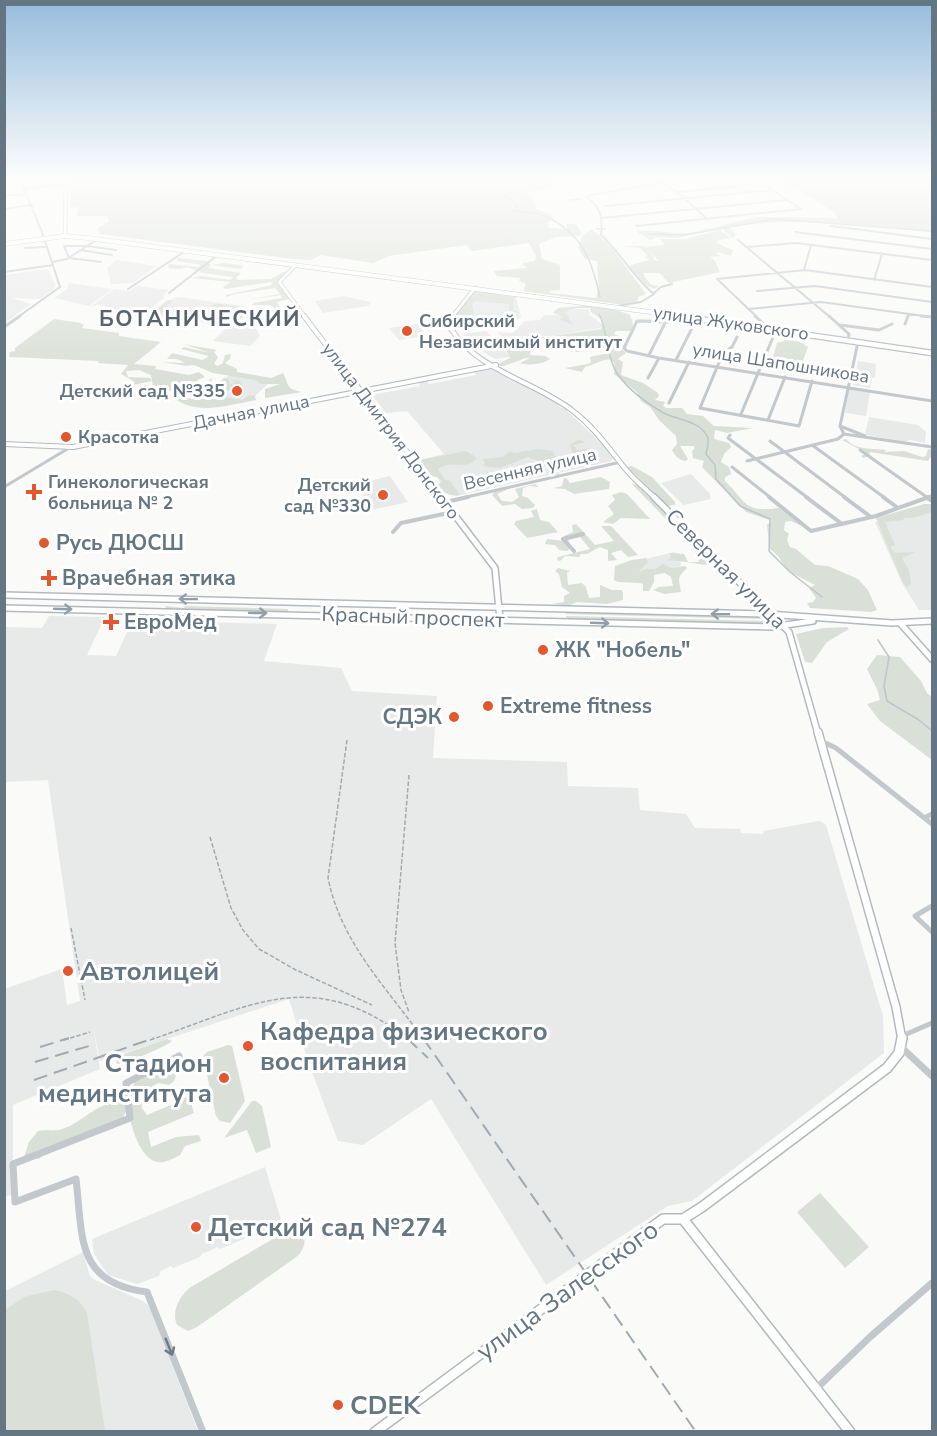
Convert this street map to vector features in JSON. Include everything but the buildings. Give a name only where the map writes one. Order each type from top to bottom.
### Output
[{"type":"main road","name":"улица Жуковского","points":[[139,244],[614,306],[696,321],[768,328],[933,353]]},
{"type":"street","points":[[4,327],[59,288],[44,244]]},
{"type":"street","points":[[4,272],[52,264],[69,258],[90,244]]},
{"type":"street","points":[[611,244],[639,282],[654,293]]},
{"type":"street","points":[[743,244],[816,303],[849,334],[848,340]]},
{"type":"street","points":[[746,247],[777,244]]},
{"type":"street","points":[[800,244],[933,260]]},
{"type":"street","points":[[892,244],[933,249]]},
{"type":"street","points":[[805,270],[802,269],[811,245]]},
{"type":"street","points":[[69,258],[64,246],[116,250]]},
{"type":"street","points":[[25,248],[45,247]]},
{"type":"street","points":[[80,250],[112,255]]},
{"type":"street","points":[[128,289],[187,250]]},
{"type":"street","points":[[169,293],[219,254]]},
{"type":"street","points":[[874,280],[882,254]]},
{"type":"street","points":[[69,258],[101,262]]},
{"type":"street","name":"улица Дмитрия Донского","points":[[296,265],[279,282],[497,571],[500,620]]},
{"type":"street","points":[[768,328],[717,279],[805,270],[933,287]]},
{"type":"street","points":[[614,306],[641,302],[652,296],[660,287],[672,284]]},
{"type":"street","points":[[758,291],[815,286],[933,302]]},
{"type":"street","name":"Северная улица","points":[[475,288],[453,314],[452,330],[472,351],[568,407],[774,615],[790,635],[859,872],[903,1036],[902,1048]]},
{"type":"street","points":[[635,309],[641,302]]},
{"type":"street","points":[[748,309],[816,303],[933,318]]},
{"type":"street","points":[[905,324],[909,314]]},
{"type":"street","points":[[649,355],[665,323],[696,321]]},
{"type":"street","points":[[676,360],[696,321]]},
{"type":"street","name":"улица Шапошникова","points":[[665,323],[635,322],[625,350],[659,358],[933,401]]},
{"type":"street","points":[[840,325],[879,330],[892,324]]},
{"type":"street","points":[[741,414],[776,330]]},
{"type":"street","points":[[737,338],[732,347],[725,350],[700,408],[799,426],[812,381]]},
{"type":"street","points":[[844,434],[840,426],[846,387],[858,342]]},
{"type":"street","points":[[648,378],[659,358]]},
{"type":"street","points":[[669,403],[688,362]]},
{"type":"street","name":"Дачная улица","points":[[4,444],[69,448],[496,365]]},
{"type":"street","points":[[768,420],[785,377]]},
{"type":"street","points":[[840,426],[866,437]]},
{"type":"street","points":[[844,434],[933,447]]},
{"type":"street","points":[[747,461],[838,439],[844,434]]},
{"type":"street","points":[[730,435],[728,438],[842,525]]},
{"type":"street","points":[[770,441],[871,517]]},
{"type":"street","points":[[812,446],[898,508]]},
{"type":"street","points":[[4,488],[69,448]]},
{"type":"street","points":[[860,450],[933,501]]},
{"type":"street","name":"Весенняя улица","points":[[446,502],[621,462]]},
{"type":"street","points":[[732,467],[812,531],[871,517],[933,496]]},
{"type":"street","points":[[393,532],[401,523],[453,512]]},
{"type":"street","points":[[574,552],[563,539],[583,534]]},
{"type":"street","name":"Красный проспект","points":[[4,595],[561,608],[774,615],[821,620],[900,623],[933,621]]},
{"type":"street","points":[[111,610],[116,608],[122,598]]},
{"type":"street","points":[[162,612],[158,608],[159,605],[168,598]]},
{"type":"street","points":[[298,614],[301,601]]},
{"type":"street","points":[[391,617],[392,604]]},
{"type":"street","name":"Красный проспект","points":[[4,608],[785,627],[821,620]]},
{"type":"street","points":[[561,608],[562,622]]},
{"type":"street","points":[[900,623],[933,658]]},
{"type":"street","points":[[821,741],[836,748],[933,824]]},
{"type":"street","points":[[924,818],[933,814]]},
{"type":"street","points":[[933,906],[915,916],[933,932]]},
{"type":"street","points":[[903,1036],[933,1023]]},
{"type":"street","points":[[902,1048],[933,1076]]},
{"type":"street","name":"улица Залесского","points":[[375,1431],[663,1219],[683,1219],[887,1068],[897,1058],[902,1048]]},
{"type":"street","points":[[179,1056],[126,1083],[130,1118],[13,1164],[15,1202],[76,1179],[84,1239],[93,1267],[99,1275],[111,1281],[147,1292],[203,1431]]},
{"type":"street","points":[[683,1219],[850,1431]]},
{"type":"street","points":[[817,1388],[933,1283]]},
{"type":"shaded area","points":[[177,244],[522,244],[472,251],[466,245],[389,256],[373,263],[321,255],[311,260]]},
{"type":"shaded area","points":[[530,244],[539,244],[542,259],[560,265],[560,290],[549,291],[550,293],[596,298],[599,287],[597,261],[585,259],[578,248],[580,244],[608,244],[646,294],[638,297],[638,301],[624,305],[523,291],[526,284],[519,281],[520,278],[497,276],[494,271],[527,268],[522,263],[535,261],[536,256]]},
{"type":"shaded area","points":[[718,244],[733,250],[731,256],[718,252],[716,254],[721,256],[710,257],[715,261],[720,272],[669,283],[659,273],[644,273],[651,285],[659,286],[654,289],[645,284],[630,267],[650,260],[645,257],[648,256],[640,248],[621,246],[644,246],[654,260],[659,261],[645,247]]},
{"type":"shaded area","points":[[177,258],[206,261],[211,265],[208,268],[241,273],[236,278],[238,280],[271,279],[286,271],[278,282],[290,299],[277,302],[280,308],[291,310],[256,315],[263,311],[277,310],[270,305],[251,305],[282,298],[281,295],[245,300],[280,294],[275,288],[226,297],[226,295],[272,285],[271,282],[225,289],[223,287],[231,282],[192,278],[200,276],[230,280],[233,277],[203,273],[187,267],[168,268],[169,264],[198,267],[202,265],[177,261]]},
{"type":"shaded area","points":[[116,260],[157,266],[133,283],[111,284],[107,268]]},
{"type":"shaded area","points":[[224,263],[244,266],[240,269],[211,265]]},
{"type":"shaded area","points":[[48,269],[55,285],[53,290],[40,299],[12,298],[31,304],[5,323],[4,275]]},
{"type":"shaded area","points":[[69,283],[112,289],[89,306],[54,298],[67,289]]},
{"type":"shaded area","points":[[136,286],[169,290],[163,295],[164,298],[144,314],[107,309],[109,307],[98,305],[90,307],[114,289],[129,291]]},
{"type":"shaded area","points":[[473,291],[516,297],[513,301],[513,311],[517,311],[518,318],[513,318],[513,323],[511,323],[509,304],[476,301],[472,304],[475,325],[453,327],[453,317]]},
{"type":"shaded area","points":[[475,291],[516,297],[521,317],[514,323],[455,328]]},
{"type":"shaded area","points":[[344,296],[371,302],[368,306],[323,313],[315,301]]},
{"type":"shaded area","points":[[178,297],[243,306],[247,312],[234,325],[153,313]]},
{"type":"shaded area","points":[[168,300],[173,300],[166,307],[164,315],[188,319],[203,316],[214,304],[247,308],[250,314],[226,325],[156,317],[151,313]]},
{"type":"shaded area","points":[[591,305],[619,311],[630,315],[632,319],[634,331],[616,331],[614,334],[619,336],[615,342],[626,353],[618,359],[623,362],[621,375],[643,383],[658,393],[659,396],[655,400],[665,402],[663,406],[666,408],[682,408],[687,414],[703,416],[714,426],[753,428],[727,433],[715,430],[714,439],[729,443],[731,447],[724,454],[721,462],[729,467],[731,474],[725,477],[725,481],[752,507],[779,508],[804,527],[791,521],[785,522],[784,530],[789,534],[787,540],[790,547],[796,549],[815,565],[828,566],[858,579],[868,590],[877,610],[871,612],[810,608],[807,603],[813,602],[816,598],[809,588],[815,585],[788,571],[770,549],[767,525],[772,521],[746,512],[702,467],[704,461],[693,458],[692,451],[695,448],[693,446],[680,446],[688,459],[686,461],[676,456],[672,450],[677,444],[676,436],[659,420],[650,407],[641,401],[637,392],[614,374],[613,362],[601,361],[585,367],[582,372],[565,368],[588,364],[591,362],[590,357],[609,353],[609,351],[602,349],[576,352],[569,346],[561,345],[563,341],[554,337],[538,338],[601,329],[602,320],[591,312],[590,308],[578,308],[564,312],[573,323],[571,324],[560,320],[563,316],[553,313],[558,308]]},
{"type":"shaded area","points":[[589,309],[589,314],[603,325],[600,328],[514,342],[505,337],[509,343],[500,345],[510,357],[495,359],[472,345],[462,334],[486,331],[493,338],[502,337],[497,332],[513,333],[525,321],[540,320],[544,315],[563,315],[562,312]]},
{"type":"shaded area","points":[[54,319],[81,323],[84,325],[82,328],[119,333],[119,336],[161,342],[134,364],[156,366],[155,369],[189,375],[199,372],[205,377],[197,380],[203,385],[212,378],[211,383],[217,384],[224,378],[228,379],[230,384],[235,383],[231,380],[240,381],[241,384],[217,396],[243,400],[249,395],[255,396],[256,400],[201,408],[190,406],[172,396],[199,400],[203,396],[171,390],[164,394],[168,395],[169,400],[156,401],[154,397],[160,397],[162,392],[154,391],[151,375],[139,370],[126,371],[128,377],[150,378],[152,381],[132,385],[135,382],[121,374],[128,365],[98,363],[99,361],[9,357],[10,352],[15,351],[15,348]]},
{"type":"shaded area","points":[[634,319],[678,319],[690,322],[659,322]]},
{"type":"shaded area","points":[[253,323],[260,336],[250,346],[213,341],[226,328]]},
{"type":"shaded area","name":"Сибирский Независимый институт","points":[[422,323],[423,336],[399,340],[389,328]]},
{"type":"shaded area","points":[[787,340],[800,342],[808,347],[799,371],[782,373],[770,368],[777,343]]},
{"type":"shaded area","points":[[183,344],[217,350],[214,352],[218,357],[214,364],[218,366],[223,363],[225,355],[231,354],[230,359],[225,363],[237,369],[237,372],[271,378],[283,373],[288,386],[302,392],[265,398],[265,389],[280,384],[261,384],[255,380],[213,373],[194,365],[162,362],[185,363],[177,359],[167,359],[172,353],[203,360],[209,356],[181,349],[184,347],[210,353]]},
{"type":"shaded area","points":[[508,344],[515,350],[531,350],[530,355],[545,356],[550,359],[536,364],[520,363],[530,358],[526,358],[500,366],[498,364],[510,358],[504,346]]},
{"type":"shaded area","points":[[858,361],[876,364],[875,378],[872,378],[870,388],[853,385]]},
{"type":"shaded area","points":[[496,367],[564,408],[614,455],[612,461],[558,473],[559,475],[555,476],[553,474],[456,496],[443,493],[437,485],[440,482],[437,477],[431,476],[420,460],[444,454],[407,411],[386,413],[374,397],[376,394],[420,386],[419,382],[426,380],[429,384],[476,375],[474,372]]},
{"type":"shaded area","name":"Детский сад №335","points":[[229,375],[270,382],[252,399],[237,402],[216,399],[213,388]]},
{"type":"shaded area","points":[[849,389],[870,392],[866,416],[845,413]]},
{"type":"shaded area","points":[[869,417],[918,425],[926,432],[925,443],[910,440],[904,442],[867,435],[865,434]]},
{"type":"shaded area","points":[[846,439],[855,446],[886,450],[884,452],[904,451],[922,457],[926,456],[928,449],[932,450],[932,455],[928,461],[870,452],[869,456],[863,458],[861,456],[865,454],[863,451],[842,440]]},
{"type":"shaded area","points":[[578,440],[586,442],[573,445],[577,450],[591,448],[584,459],[511,473],[509,472],[537,464],[538,461],[528,457],[500,468],[483,466],[485,463],[483,459],[502,457],[510,451],[514,453],[538,449],[553,451],[559,459],[569,457],[573,454],[570,445]]},
{"type":"shaded area","points":[[466,451],[477,458],[467,464],[448,465],[438,469],[460,495],[451,495],[443,490],[438,485],[442,482],[438,477],[432,476],[420,460]]},
{"type":"shaded area","points":[[632,466],[652,477],[675,502],[675,505],[666,506],[627,467]]},
{"type":"shaded area","points":[[691,474],[710,494],[711,499],[683,505],[661,483]]},
{"type":"shaded area","name":"Детский сад №330","points":[[390,476],[408,502],[371,510],[360,491],[365,482]]},
{"type":"shaded area","points":[[601,477],[610,482],[609,489],[574,494],[565,489],[553,488],[562,486],[564,478],[570,483]]},
{"type":"shaded area","points":[[535,484],[539,487],[523,488],[522,496],[535,505],[533,508],[522,509],[515,504],[502,506],[492,495],[495,492],[507,490],[497,494],[502,501],[512,502],[519,497],[515,489]]},
{"type":"shaded area","points":[[632,484],[639,485],[700,545],[707,553],[707,558],[713,562],[711,565],[665,561],[671,558],[670,553],[684,554],[688,562],[699,562],[694,548]]},
{"type":"shaded area","points":[[621,492],[627,494],[650,519],[621,518],[613,524],[603,522],[614,514],[608,506],[615,500],[612,495]]},
{"type":"shaded area","points":[[924,504],[932,504],[932,512],[912,518],[903,518],[904,520],[885,522],[895,545],[890,547],[895,553],[915,552],[902,558],[909,570],[911,584],[907,587],[903,583],[876,518]]},
{"type":"shaded area","points":[[932,505],[932,610],[919,610],[902,583],[875,522]]},
{"type":"shaded area","points":[[537,509],[540,520],[549,522],[558,532],[527,538],[514,524],[516,521],[534,517],[531,511]]},
{"type":"shaded area","points":[[576,524],[595,545],[614,541],[601,526],[611,526],[638,555],[628,557],[621,550],[611,553],[617,560],[608,561],[608,550],[600,547],[587,554],[581,554],[579,557],[565,556],[560,561],[557,560],[558,557],[590,549],[580,537],[568,540],[572,547],[567,551],[559,550],[555,545],[545,544],[547,539],[564,541],[564,536],[573,532],[572,525]]},
{"type":"shaded area","points":[[674,552],[680,557],[681,566],[637,576],[631,572],[645,559]]},
{"type":"shaded area","points":[[646,558],[648,562],[638,572],[655,569],[663,564],[671,568],[685,566],[687,568],[679,579],[681,592],[664,594],[653,590],[673,586],[671,577],[665,573],[654,575],[654,582],[649,591],[643,591],[643,584],[640,583],[614,580],[615,566]]},
{"type":"shaded area","points":[[558,568],[570,571],[567,573],[568,585],[582,583],[586,587],[589,598],[600,597],[600,585],[612,590],[621,590],[623,600],[607,604],[577,602],[568,606],[553,604],[564,602],[564,596],[570,593],[562,587],[559,574],[555,571]]},
{"type":"shaded area","points":[[166,606],[288,609],[288,612],[165,609]]},
{"type":"shaded area","points":[[566,611],[766,616],[768,619],[566,614]]},
{"type":"shaded area","points":[[49,616],[105,617],[87,655],[116,656],[129,628],[166,630],[170,621],[277,624],[264,661],[341,668],[352,691],[437,696],[433,758],[567,762],[568,786],[638,788],[640,810],[686,814],[695,828],[740,829],[741,833],[763,834],[764,831],[822,822],[826,825],[883,1016],[884,1053],[692,1201],[668,1206],[546,1285],[431,1099],[363,1145],[338,1141],[310,1067],[289,999],[100,1061],[93,1026],[100,1069],[13,1105],[11,1195],[5,1197],[4,989],[62,969],[67,1005],[80,1001],[48,780],[5,782],[5,627],[42,628]]},
{"type":"shaded area","points":[[566,616],[769,621],[769,624],[567,619]]},
{"type":"shaded area","points":[[847,627],[849,629],[827,642],[812,663],[805,662],[796,634],[823,628]]},
{"type":"shaded area","points":[[877,655],[900,657],[932,697],[932,760],[880,721],[867,704],[880,700],[867,669]]},
{"type":"shaded area","points":[[167,1039],[172,1041],[146,1054],[117,1064],[116,1059],[121,1055]]},
{"type":"shaded area","name":"Стадион мединститута","points":[[228,1045],[232,1046],[245,1101],[230,1123],[220,1121],[216,1116],[203,1056],[207,1052]]},
{"type":"shaded area","points":[[178,1062],[186,1065],[187,1069],[183,1073],[178,1070],[174,1081],[169,1085],[158,1083],[141,1093],[142,1108],[147,1115],[178,1102],[179,1106],[179,1100],[189,1096],[194,1113],[148,1132],[151,1147],[176,1137],[199,1135],[201,1141],[185,1146],[180,1155],[174,1158],[157,1162],[143,1151],[134,1134],[129,1115],[129,1099],[134,1081],[158,1068]]},
{"type":"shaded area","points":[[252,1101],[262,1106],[271,1147],[256,1153],[247,1130],[224,1138]]},
{"type":"shaded area","points":[[124,1102],[127,1109],[119,1123],[111,1130],[67,1141],[39,1159],[24,1157],[29,1142],[38,1131],[62,1129],[98,1108]]},
{"type":"shaded area","name":"Детский сад №274","points":[[265,1167],[282,1223],[255,1234],[252,1232],[245,1235],[244,1239],[220,1249],[218,1247],[173,1268],[171,1266],[161,1271],[159,1276],[137,1284],[108,1275],[94,1254],[92,1239]]},
{"type":"shaded area","points":[[820,1193],[869,1247],[845,1268],[797,1212]]},
{"type":"shaded area","points":[[295,1230],[303,1236],[304,1243],[295,1258],[197,1327],[188,1331],[177,1325],[176,1309],[183,1294],[191,1287],[283,1233]]},
{"type":"shaded area","points":[[83,1252],[90,1276],[149,1306],[198,1431],[5,1432],[5,1291]]},
{"type":"shaded area","points":[[54,1290],[74,1297],[87,1313],[105,1431],[5,1431],[5,1310],[24,1297]]},
{"type":"waterway","points":[[580,244],[589,260],[600,297]]},
{"type":"waterway","points":[[599,314],[605,329],[612,362],[619,376],[633,391],[656,408],[667,415],[693,423],[703,431],[708,440],[706,454],[715,465],[716,479],[740,506],[770,519],[769,551],[790,572],[822,597]]},
{"type":"waterway","points":[[878,640],[889,657],[884,686],[887,701],[919,720],[932,731]]},
{"type":"railway","points":[[347,740],[328,878],[334,901],[354,944],[424,1040]]},
{"type":"railway","points":[[409,775],[395,943],[401,990],[409,1012]]},
{"type":"railway","points":[[210,837],[231,908],[243,930],[259,949],[296,970],[372,1005]]},
{"type":"railway","points":[[71,928],[85,1000]]},
{"type":"railway","points":[[150,1040],[251,1005],[281,999],[311,998],[342,1003],[374,1017],[409,1040]]},
{"type":"railway","points":[[64,1040],[90,1032]]},
{"type":"railway","points":[[40,1047],[69,1038]]},
{"type":"railway","points":[[34,1080],[154,1038]]},
{"type":"railway","points":[[407,1038],[428,1058]]},
{"type":"railway","points":[[423,1038],[696,1432]]},
{"type":"railway","points":[[35,1062],[89,1046]]},
{"type":"place","name":"Сибирский Независимый институт","points":[[407,331]]},
{"type":"place","name":"Детский сад №335","points":[[237,391]]},
{"type":"place","name":"Красотка","points":[[66,437]]},
{"type":"place","name":"Гинекологическая больница № 2","points":[[34,492]]},
{"type":"place","name":"Детский сад №330","points":[[383,495]]},
{"type":"place","name":"Русь ДЮСШ","points":[[44,543]]},
{"type":"place","name":"Врачебная этика","points":[[49,578]]},
{"type":"place","name":"ЕвроМед","points":[[111,622]]},
{"type":"place","name":"ЖК \"Нобель\"","points":[[543,650]]},
{"type":"place","name":"Extreme fitness","points":[[488,706]]},
{"type":"place","name":"СДЭК","points":[[454,717]]},
{"type":"place","name":"Автолицей","points":[[68,971]]},
{"type":"place","name":"Кафедра физического воспитания","points":[[248,1046]]},
{"type":"place","name":"Стадион мединститута","points":[[224,1078]]},
{"type":"place","name":"Детский сад №274","points":[[196,1227]]},
{"type":"place","name":"CDEK","points":[[338,1405]]},
{"type":"district","name":"БОТАНИЧЕСКИЙ","points":[[200,318]]}]
